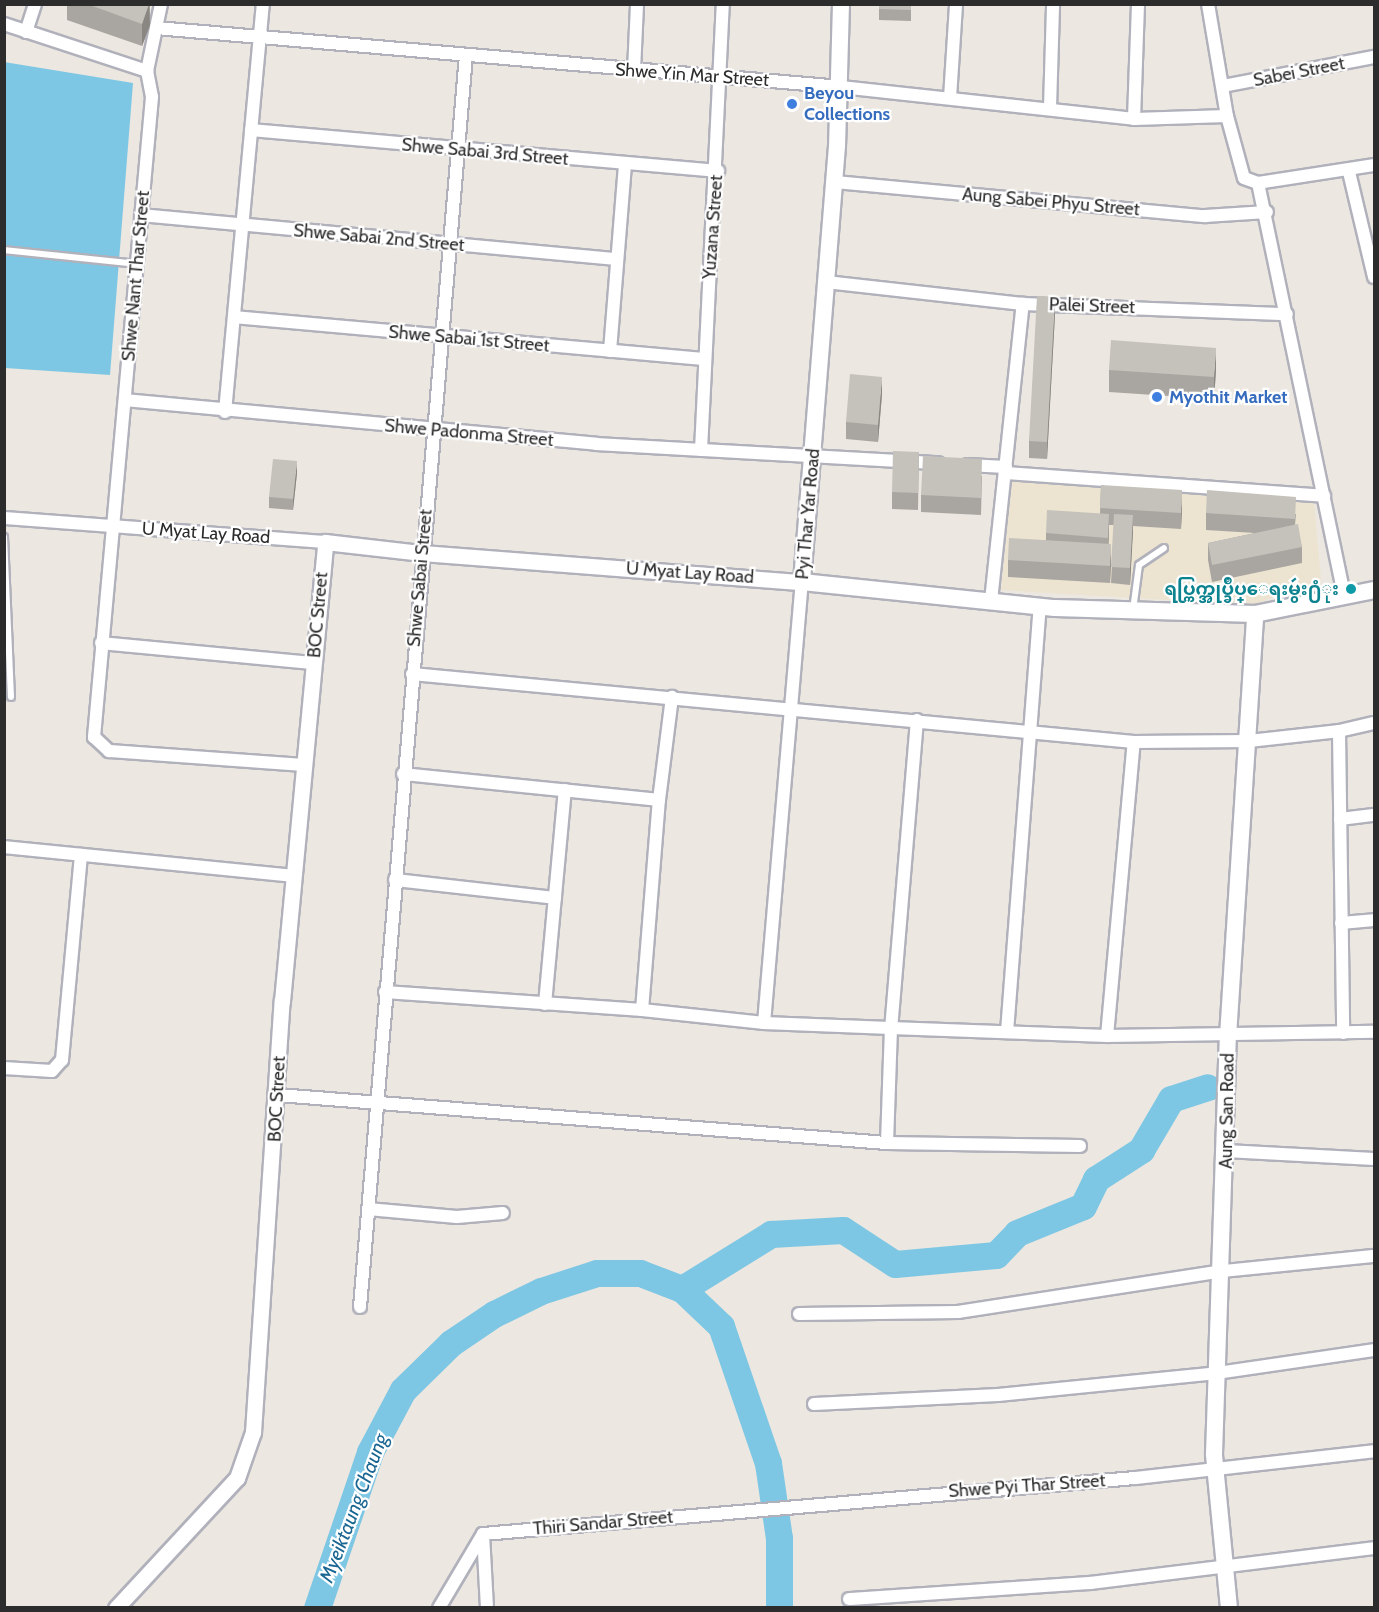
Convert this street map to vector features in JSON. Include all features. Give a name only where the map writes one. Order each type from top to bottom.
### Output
[{"type":"main road","name":"Pyi Thar Yar Road","points":[[802,582],[841,87],[841,4]]},
{"type":"main road","name":"U Myat Lay Road","points":[[802,582],[1040,606],[1255,614],[1374,590]]},
{"type":"main road","name":"Aung San Road","points":[[1229,1608],[1215,1470],[1217,1373],[1228,1036],[1249,741],[1255,614]]},
{"type":"street","points":[[26,32],[35,4]]},
{"type":"street","name":"Shwe Nant Thar Street","points":[[161,4],[147,71],[152,97],[94,737],[109,751],[304,765]]},
{"type":"street","points":[[225,412],[263,4]]},
{"type":"street","points":[[634,71],[637,4]]},
{"type":"street","name":"Yuzana Street","points":[[701,450],[703,359],[718,171],[723,4]]},
{"type":"street","points":[[950,98],[956,4]]},
{"type":"street","points":[[1050,108],[1053,4]]},
{"type":"street","points":[[1134,119],[1138,4]]},
{"type":"street","points":[[1208,4],[1227,116],[1244,178],[1258,183],[1349,171],[1374,165]]},
{"type":"street","points":[[4,24],[147,71]]},
{"type":"street","name":"Shwe Yin Mar Street","points":[[156,28],[634,71],[841,87],[1050,108],[1134,119],[1227,116]]},
{"type":"street","name":"Shwe Sabai Street","points":[[360,1307],[440,337],[466,56]]},
{"type":"street","name":"Sabei Street","points":[[1223,86],[1374,57]]},
{"type":"street","name":"Shwe Sabai 3rd Street","points":[[251,130],[458,150],[718,171]]},
{"type":"street","points":[[610,351],[625,164]]},
{"type":"street","points":[[1349,171],[1374,277]]},
{"type":"street","name":"Aung Sabei Phyu Street","points":[[834,182],[1205,216],[1267,213]]},
{"type":"street","points":[[1258,183],[1267,213],[1344,596]]},
{"type":"street","name":"Shwe Sabai 2nd Street","points":[[141,215],[616,259]]},
{"type":"street","name":"Palei Street","points":[[826,282],[1023,304],[1287,314]]},
{"type":"street","points":[[991,601],[1023,304]]},
{"type":"street","name":"Shwe Sabai 1st Street","points":[[234,317],[703,359]]},
{"type":"street","name":"Shwe Padonma Street","points":[[126,400],[225,412],[433,429],[1005,470],[1324,496]]},
{"type":"street","name":"U Myat Lay Road","points":[[4,518],[802,582]]},
{"type":"street","name":"BOC Street","points":[[116,1608],[237,1478],[253,1432],[278,1095],[282,1001],[325,542]]},
{"type":"street","name":"Pyi Thar Yar Road","points":[[764,1023],[789,707],[802,582]]},
{"type":"street","points":[[1007,1032],[1027,731],[1040,606]]},
{"type":"street","points":[[101,643],[314,663]]},
{"type":"street","points":[[412,674],[789,707],[1134,742],[1249,741],[1339,731],[1374,723]]},
{"type":"street","points":[[642,1010],[659,800],[672,697]]},
{"type":"street","points":[[887,1143],[891,1028],[917,720]]},
{"type":"street","points":[[1339,731],[1343,1033]]},
{"type":"street","points":[[1107,1036],[1134,742]]},
{"type":"street","points":[[404,774],[659,800]]},
{"type":"street","points":[[545,1004],[565,790]]},
{"type":"street","points":[[1340,819],[1374,815]]},
{"type":"street","points":[[4,847],[294,876]]},
{"type":"street","points":[[4,1068],[52,1071],[62,1060],[81,855]]},
{"type":"street","points":[[394,880],[555,898]]},
{"type":"street","points":[[1341,923],[1374,920]]},
{"type":"street","points":[[385,992],[642,1010],[764,1023],[1107,1036],[1228,1036],[1374,1032]]},
{"type":"street","points":[[278,1095],[887,1143],[1080,1146]]},
{"type":"street","points":[[1226,1151],[1374,1159]]},
{"type":"street","points":[[368,1209],[457,1217],[503,1213]]},
{"type":"street","points":[[799,1314],[958,1312],[1222,1271],[1374,1256]]},
{"type":"street","points":[[814,1404],[998,1395],[1217,1373],[1374,1350]]},
{"type":"street","name":"Shwe Pyi Thar Street","points":[[723,1511],[1215,1470],[1374,1451]]},
{"type":"street","name":"Thiri Sandar Street","points":[[483,1534],[723,1511]]},
{"type":"street","points":[[439,1608],[483,1534]]},
{"type":"street","points":[[483,1534],[487,1608]]},
{"type":"street","points":[[849,1599],[1090,1583],[1225,1569],[1374,1548]]},
{"type":"lane","points":[[4,250],[137,264]]},
{"type":"lane","points":[[4,537],[11,697]]},
{"type":"lane","points":[[1133,610],[1139,565],[1164,548]]},
{"type":"shaded area","points":[[1012,480],[1314,503],[1321,579],[1253,605],[1001,590]]},
{"type":"water","points":[[4,62],[133,83],[110,375],[5,368]]},
{"type":"building","points":[[87,4],[149,4],[142,24]]},
{"type":"building","points":[[879,4],[911,4],[911,10],[879,9]]},
{"type":"building","points":[[1037,296],[1055,297],[1047,442],[1029,441]]},
{"type":"building","points":[[1111,340],[1216,348],[1214,377],[1109,370]]},
{"type":"building","points":[[850,374],[882,377],[878,425],[846,422]]},
{"type":"building","points":[[893,451],[919,452],[918,493],[892,492]]},
{"type":"building","points":[[923,456],[982,459],[981,498],[921,495]]},
{"type":"building","points":[[273,459],[297,461],[293,499],[269,497]]},
{"type":"building","points":[[1101,485],[1182,490],[1181,513],[1100,508]]},
{"type":"building","points":[[1207,490],[1296,497],[1295,519],[1206,513]]},
{"type":"building","points":[[1047,510],[1109,514],[1108,538],[1046,533]]},
{"type":"building","points":[[1114,514],[1133,515],[1130,568],[1111,567]]},
{"type":"building","points":[[1298,524],[1302,547],[1212,565],[1208,543]]},
{"type":"building","points":[[1009,538],[1111,544],[1110,566],[1008,560]]},
{"type":"waterway","points":[[682,1289],[771,1234],[843,1230],[895,1264],[996,1255],[1017,1233],[1083,1206],[1096,1179],[1141,1150],[1171,1099],[1207,1087]]},
{"type":"waterway","name":"Myeiktaung Chaung","points":[[317,1608],[370,1452],[403,1390],[451,1343],[494,1314],[541,1291],[597,1273],[640,1273],[682,1289],[721,1326],[768,1463],[779,1538],[779,1608]]},
{"type":"place","name":"Beyou Collections","points":[[792,104]]},
{"type":"place","name":"Myothit Market","points":[[1157,397]]},
{"type":"place","name":"ရပ္ကြက္အုပ္ခ်ဳပ္ေရးမွဴး႐ံုး","points":[[1351,589]]}]
